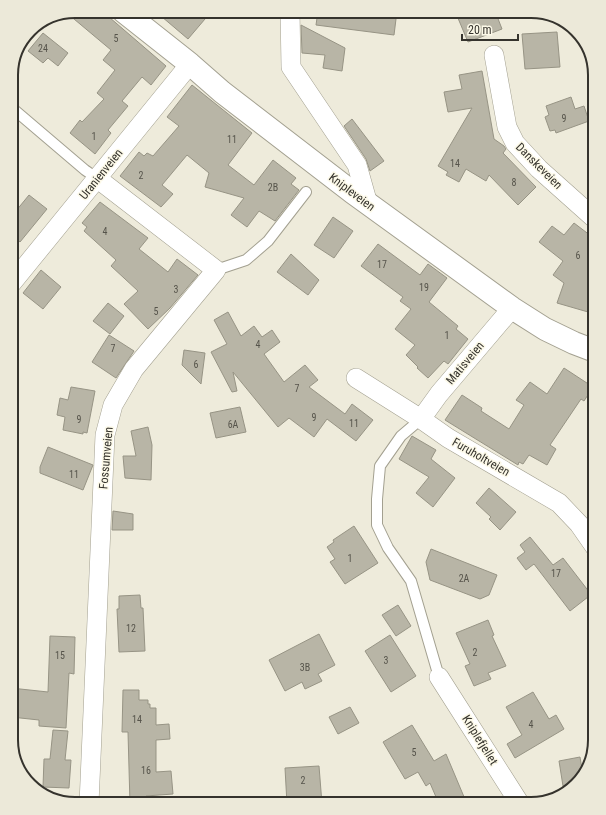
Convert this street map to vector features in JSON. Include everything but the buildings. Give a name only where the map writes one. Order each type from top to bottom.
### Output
[{"type":"street","name":"Knipleveien","points":[[132,18],[190,64],[222,92],[368,204],[512,308],[545,329],[588,348]]},
{"type":"street","points":[[290,18],[291,67],[357,165],[368,204]]},
{"type":"street","name":"Danskeveien","points":[[494,55],[507,127],[515,144],[539,169],[588,213]]},
{"type":"street","name":"Uranienveien","points":[[18,276],[190,64]]},
{"type":"street","points":[[98,179],[216,270]]},
{"type":"street","name":"Fossumveien","points":[[89,797],[105,435],[113,405],[134,369],[216,270]]},
{"type":"street","name":"Matisveien","points":[[421,419],[439,394],[512,308]]},
{"type":"street","name":"Furuholtveien","points":[[356,378],[448,438],[559,503],[579,524],[588,538]]},
{"type":"street","name":"Kniplefjellet","points":[[439,677],[516,797]]},
{"type":"lane","points":[[18,113],[85,170],[98,179]]},
{"type":"lane","points":[[216,270],[246,260],[268,241],[306,192]]},
{"type":"lane","points":[[421,419],[401,436],[380,466],[377,498],[377,525],[388,548],[411,581],[439,677]]}]
